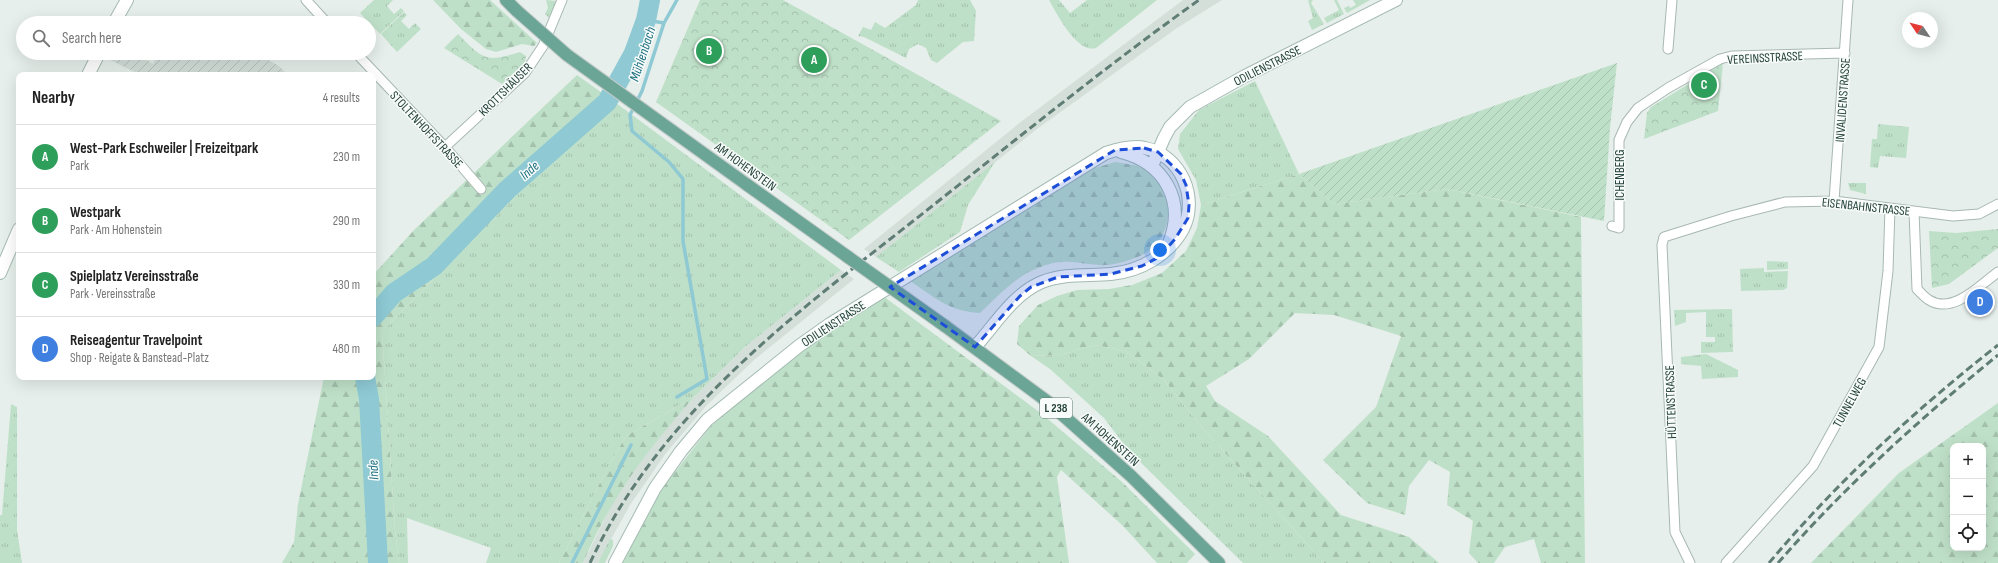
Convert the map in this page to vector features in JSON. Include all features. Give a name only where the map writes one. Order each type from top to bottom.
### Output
[{"type":"main road","points":[[118,16],[127,0]]},
{"type":"main road","name":"AM HOHENSTEIN","points":[[506,0],[541,34],[567,55],[975,347],[1048,402],[1131,476],[1219,563]]},
{"type":"main road","name":"ODILIENSTRASSE","points":[[1152,166],[1170,127],[1190,107],[1245,76],[1396,0]]},
{"type":"main road","points":[[90,72],[96,60]]},
{"type":"main road","name":"ODILIENSTRASSE","points":[[615,563],[655,488],[681,451],[707,420],[799,346],[830,324],[1092,161],[1115,150],[1144,148],[1158,152]]},
{"type":"main road","points":[[1115,150],[1133,155],[1152,166],[1165,179],[1172,196],[1176,215],[1173,232],[1165,251]]},
{"type":"main road","points":[[975,347],[1020,296],[1042,282],[1058,277],[1125,271],[1142,266],[1159,257],[1165,251],[1182,230],[1188,218],[1188,193],[1186,185],[1175,166],[1158,152]]},
{"type":"main road","points":[[0,273],[16,236]]},
{"type":"street","points":[[306,0],[321,16]]},
{"type":"street","name":"KROTTSHÄUSER","points":[[445,147],[525,73],[543,46],[562,0]]},
{"type":"street","points":[[1668,49],[1672,0]]},
{"type":"street","name":"INVALIDENSTRASSE","points":[[1834,201],[1848,0]]},
{"type":"street","name":"VEREINSSTRASSE","points":[[1668,88],[1720,59],[1732,56],[1845,53]]},
{"type":"street","name":"STOLTENHOFFSTRASSE","points":[[363,60],[374,72]]},
{"type":"street","name":"STOLTENHOFFSTRASSE","points":[[376,74],[445,147],[481,189]]},
{"type":"street","name":"ICHENBERG","points":[[1612,226],[1619,228],[1619,140],[1627,122],[1638,108],[1668,88]]},
{"type":"street","name":"EISENBAHNSTRASSE","points":[[1664,237],[1731,216],[1785,202],[1834,201],[1966,216],[1978,214],[1997,206]]},
{"type":"street","name":"TUNNELWEG","points":[[1726,563],[1813,466],[1879,347],[1888,271],[1890,208]]},
{"type":"street","points":[[1914,211],[1917,289],[1929,300],[1942,304],[1958,302],[1998,272]]},
{"type":"street","name":"HÜTTENSTRASSE","points":[[1664,237],[1662,245],[1675,532],[1690,563]]},
{"type":"highlighted area","points":[[1144,148],[1158,152],[1181,174],[1186,185],[1189,205],[1188,218],[1175,239],[1159,257],[1142,266],[1111,274],[1058,277],[1031,287],[1020,296],[975,347],[890,287],[1115,150]]},
{"type":"shaded area","points":[[1183,0],[1222,0],[1177,28],[1037,129],[876,257],[864,249],[1022,121]]},
{"type":"shaded area","points":[[110,60],[146,60],[153,64],[155,60],[268,60],[279,66],[285,72],[135,72]]},
{"type":"shaded area","points":[[841,270],[854,279],[754,360],[707,405],[666,453],[630,505],[598,563],[583,563],[616,496],[654,442],[695,396],[745,347]]},
{"type":"green space","points":[[374,0],[393,0],[387,6],[394,14],[401,8],[404,11],[380,34],[376,30],[376,16],[363,16],[360,13]]},
{"type":"green space","points":[[433,0],[490,0],[537,43],[534,46],[522,44],[496,52],[486,49],[461,29]]},
{"type":"green space","points":[[546,0],[557,1],[549,18],[545,14],[548,8]]},
{"type":"green space","points":[[700,0],[783,0],[1001,121],[849,240],[656,102]]},
{"type":"green space","points":[[918,0],[970,0],[976,11],[974,41],[963,42],[937,63],[931,60],[926,48],[918,44],[909,49],[906,58],[864,37],[858,36],[863,27],[871,30],[875,22],[885,28],[916,5]]},
{"type":"green space","points":[[1049,0],[1059,0],[1070,13],[1087,0],[1157,0],[1096,48],[1089,48],[1082,45],[1068,32]]},
{"type":"green space","points":[[1308,0],[1313,0],[1311,3],[1324,24],[1312,30],[1308,21],[1313,18]]},
{"type":"green space","points":[[1334,0],[1337,0],[1344,14],[1327,23],[1324,18],[1339,10]]},
{"type":"green space","points":[[1353,0],[1370,0],[1347,13],[1344,8],[1349,6],[1350,8],[1356,5]]},
{"type":"green space","points":[[404,12],[407,15],[401,21],[409,29],[415,23],[421,29],[397,52],[381,34]]},
{"type":"green space","points":[[458,34],[479,54],[492,58],[520,52],[526,56],[525,62],[502,84],[444,48]]},
{"type":"green space","points":[[1617,63],[1610,128],[1604,221],[1447,189],[1334,204],[1299,174]]},
{"type":"green space","points":[[1723,63],[1718,111],[1644,139],[1647,113],[1651,107]]},
{"type":"green space","points":[[577,75],[612,100],[382,331],[395,530],[399,563],[282,563],[294,542],[298,504],[323,380],[376,380],[376,272],[415,229]]},
{"type":"green space","points":[[1255,81],[1299,174],[1201,205],[1196,180],[1178,149],[1180,134],[1199,110]]},
{"type":"green space","points":[[612,100],[841,270],[745,347],[695,396],[626,436],[608,467],[559,563],[486,563],[491,548],[407,518],[408,563],[399,563],[395,530],[382,331]]},
{"type":"green space","points":[[1878,124],[1909,127],[1906,158],[1880,156],[1878,168],[1870,167],[1872,139],[1877,139]]},
{"type":"green space","points":[[995,162],[968,205],[960,232],[899,272],[876,257]]},
{"type":"green space","points":[[1115,162],[1136,166],[1147,171],[1157,180],[1167,203],[1168,216],[1166,228],[1152,249],[1140,256],[1124,262],[1107,265],[1068,262],[1044,266],[1030,271],[1015,281],[980,313],[969,312],[950,306],[909,280],[1095,168]]},
{"type":"green space","points":[[1299,174],[1334,204],[1447,189],[1581,217],[1585,563],[1541,563],[1534,539],[1505,547],[1494,563],[1478,563],[1469,553],[1473,521],[1447,505],[1450,472],[1429,460],[1409,486],[1405,515],[1367,503],[1323,460],[1376,407],[1401,336],[1334,315],[1295,313],[1249,359],[1206,386],[1215,401],[1268,436],[1341,515],[1409,537],[1439,563],[1324,563],[1200,425],[1164,380],[1126,351],[1095,345],[1060,355],[1031,356],[1017,344],[1019,326],[1038,305],[1057,296],[1077,290],[1109,289],[1132,285],[1162,273],[1186,251],[1197,228],[1201,205]]},
{"type":"green space","points":[[1848,183],[1866,183],[1866,194],[1850,190]]},
{"type":"green space","points":[[1998,229],[1998,248],[1949,284],[1932,288],[1929,231],[1956,233]]},
{"type":"green space","points":[[1767,261],[1788,262],[1788,269],[1767,270]]},
{"type":"green space","points":[[1764,268],[1764,272],[1788,271],[1787,288],[1783,290],[1741,291],[1740,269]]},
{"type":"green space","points":[[883,296],[1042,414],[1122,482],[1195,554],[1187,563],[1157,563],[1122,525],[1061,470],[1057,477],[1069,563],[621,563],[660,491],[711,426],[800,349]]},
{"type":"green space","points":[[1732,309],[1733,352],[1701,353],[1701,342],[1715,342],[1715,337],[1706,337],[1706,312],[1686,313],[1686,322],[1675,326],[1674,310]]},
{"type":"green space","points":[[1095,345],[1126,351],[1164,380],[1200,425],[1324,563],[1243,563],[1129,451],[1104,418],[1050,369],[1031,356],[1060,355]]},
{"type":"green space","points":[[1706,354],[1738,370],[1738,377],[1702,379],[1701,366],[1681,364],[1681,357]]},
{"type":"green space","points":[[695,396],[646,455],[618,495],[594,539],[583,563],[559,563],[608,467],[626,436]]},
{"type":"green space","points":[[1998,403],[1998,563],[1811,563],[1899,473]]},
{"type":"green space","points":[[11,404],[17,407],[17,530],[22,563],[0,563],[0,515],[2,515]]},
{"type":"green space","points":[[610,539],[613,540],[613,546],[605,563],[598,563]]},
{"type":"waterway","name":"Inde","points":[[376,314],[394,293],[434,266],[507,190],[607,102],[634,53],[646,20],[650,0]]},
{"type":"waterway","name":"Mühlenbach","points":[[677,0],[664,23],[642,91],[630,115],[632,131],[669,162],[683,179],[683,241],[707,379],[677,397]]},
{"type":"waterway","name":"Mühlenbach","points":[[646,20],[664,23]]},
{"type":"waterway","name":"Inde","points":[[366,380],[369,399],[378,563]]},
{"type":"waterway","points":[[572,563],[631,445]]},
{"type":"railway","points":[[590,563],[620,507],[656,455],[697,408],[741,363],[788,321],[837,281],[1099,74],[1199,0]]},
{"type":"railway","points":[[1769,563],[1822,504],[1878,448],[1937,395],[1998,345]]},
{"type":"railway","points":[[1778,563],[1829,507],[1884,454],[1998,355]]},
{"type":"place","name":"Westpark","points":[[709,51]]},
{"type":"place","name":"West-Park Eschweiler | Freizeitpark","points":[[814,60]]},
{"type":"place","name":"Spielplatz Vereinsstraße","points":[[1704,85]]},
{"type":"place","name":"Reiseagentur Travelpoint","points":[[1980,302]]}]
